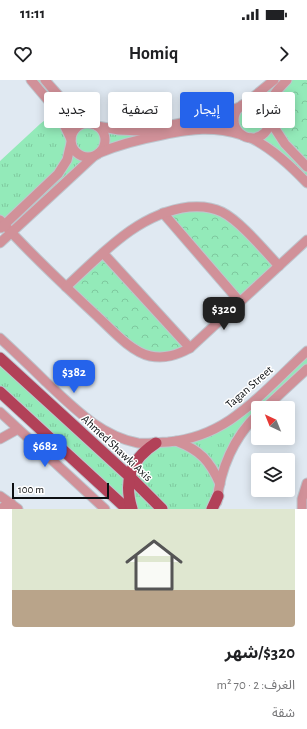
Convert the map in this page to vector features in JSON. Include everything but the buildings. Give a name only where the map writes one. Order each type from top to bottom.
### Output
[{"type":"main road","name":"Ahmed Shawki Axis","points":[[0,358],[129,476],[162,509]]},
{"type":"main road","points":[[0,392],[127,509]]},
{"type":"main road","points":[[132,509],[128,498],[127,487],[129,476],[139,456],[156,443]]},
{"type":"main road","points":[[212,509],[218,496]]},
{"type":"street","points":[[31,80],[58,112],[76,153],[81,156],[87,157],[142,138],[196,129],[220,130],[247,136],[261,135],[266,131],[267,128]]},
{"type":"street","points":[[45,80],[55,92]]},
{"type":"street","points":[[260,92],[274,80]]},
{"type":"street","points":[[275,92],[287,80]]},
{"type":"street","points":[[100,126],[119,130],[141,130],[207,118],[242,106]]},
{"type":"street","points":[[242,107],[237,112],[235,122],[239,131],[279,156],[307,184]]},
{"type":"street","points":[[76,128],[72,133],[67,160],[58,174],[1,224],[66,287],[136,350],[149,356],[163,357],[178,355],[190,348],[307,240]]},
{"type":"street","points":[[0,243],[103,148],[105,142],[104,136],[99,128]]},
{"type":"street","points":[[276,128],[285,144],[307,168]]},
{"type":"street","points":[[66,287],[121,237],[141,223],[163,213],[179,208],[206,207],[221,211],[234,220],[279,266]]},
{"type":"street","points":[[163,213],[240,302]]},
{"type":"street","points":[[103,253],[190,348]]},
{"type":"street","name":"Tagan Street","points":[[0,338],[92,423],[123,438],[139,443],[176,441],[201,434],[229,421],[244,410],[307,352]]},
{"type":"street","name":"Tagan Street","points":[[272,401],[307,369]]},
{"type":"street","points":[[258,396],[262,401]]},
{"type":"street","points":[[0,412],[105,509]]},
{"type":"street","points":[[217,509],[220,484],[225,466],[232,450],[251,423]]},
{"type":"street","points":[[0,439],[18,429]]},
{"type":"street","points":[[176,441],[199,453],[208,462],[220,484]]},
{"type":"street","points":[[302,509],[302,499],[307,482]]},
{"type":"street","points":[[0,496],[14,506]]},
{"type":"street","points":[[0,509],[14,506]]},
{"type":"green space","points":[[31,80],[45,80],[57,92],[44,92],[44,96]]},
{"type":"green space","points":[[274,80],[287,80],[280,92],[259,92]]},
{"type":"green space","points":[[287,80],[307,80],[307,167],[278,128],[295,128],[295,92],[280,92]]},
{"type":"green space","points":[[242,105],[242,128],[278,128],[307,167],[307,183],[251,138],[208,129],[99,153],[11,233],[0,220],[0,161],[44,121],[44,128],[100,128],[100,123],[108,125],[108,128],[118,128],[130,131],[144,128],[172,128],[172,122],[180,120],[180,128],[234,128],[234,108]]},
{"type":"green space","points":[[179,208],[221,211],[279,266],[240,302],[166,212]]},
{"type":"green space","points":[[103,253],[190,348],[163,357],[136,350],[66,287]]},
{"type":"green space","points":[[307,351],[307,369],[273,401],[251,401]]},
{"type":"green space","points":[[0,357],[129,476],[147,449],[176,441],[229,421],[251,401],[251,422],[242,433],[212,509],[127,509],[0,392]]}]
